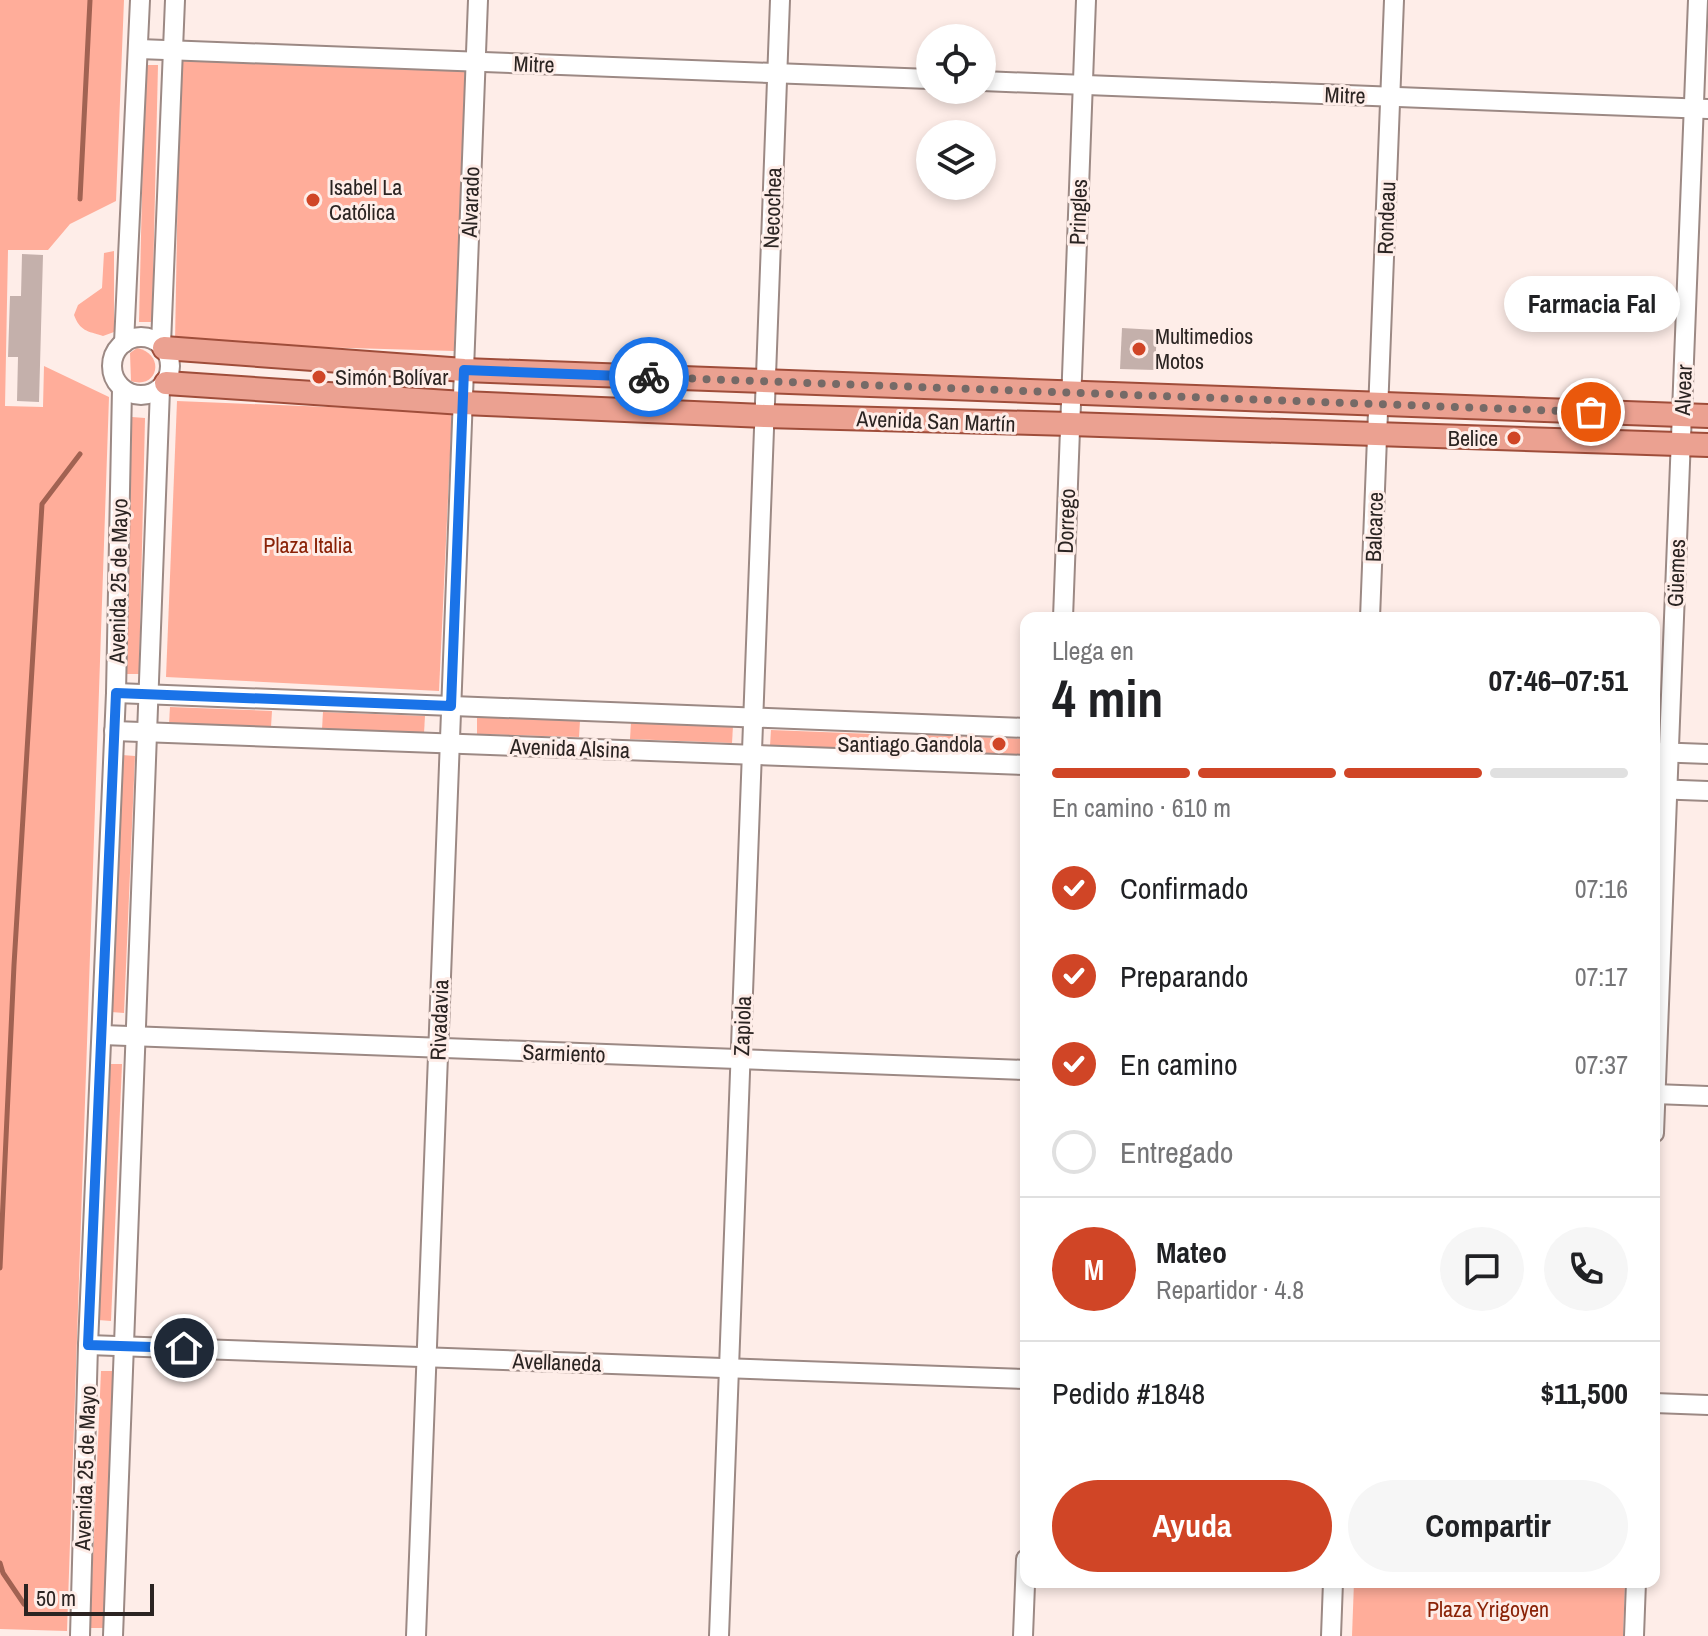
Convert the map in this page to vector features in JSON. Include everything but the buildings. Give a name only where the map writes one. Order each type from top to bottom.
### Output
[{"type":"main road","name":"Avenida San Martín","points":[[163,346],[464,370],[1708,416]]},
{"type":"main road","name":"Avenida San Martín","points":[[163,386],[765,416],[1708,445]]},
{"type":"street","points":[[124,343],[140,0]]},
{"type":"street","points":[[163,346],[175,0]]},
{"type":"street","name":"Alvarado","points":[[463,403],[478,0]]},
{"type":"street","name":"Necochea","points":[[765,416],[780,0]]},
{"type":"street","name":"Pringles","points":[[1070,424],[1086,0]]},
{"type":"street","name":"Rondeau","points":[[1377,435],[1394,0]]},
{"type":"street","name":"Alvear","points":[[1681,444],[1701,109],[1698,0]]},
{"type":"street","name":"Mitre","points":[[139,49],[916,78]]},
{"type":"street","name":"Mitre","points":[[996,82],[1701,109]]},
{"type":"street","points":[[136,338],[149,338],[163,346],[171,369],[163,386],[147,395],[134,395],[122,389],[112,366],[124,343],[136,338]]},
{"type":"street","name":"Avenida 25 de Mayo","points":[[113,1636],[146,733],[163,386]]},
{"type":"street","name":"Avenida 25 de Mayo","points":[[80,1636],[88,1345],[116,693],[122,389]]},
{"type":"street","name":"Rivadavia","points":[[416,1636],[463,403]]},
{"type":"street","name":"Zapiola","points":[[719,1636],[765,416]]},
{"type":"street","name":"Dorrego","points":[[1063,612],[1070,424]]},
{"type":"street","name":"Balcarce","points":[[1370,612],[1377,435]]},
{"type":"street","name":"Güemes","points":[[1660,840],[1662,752],[1681,444]]},
{"type":"street","name":"Avenida Alsina","points":[[116,693],[1020,728]]},
{"type":"street","name":"Avenida Alsina","points":[[114,731],[1020,765]]},
{"type":"street","points":[[1662,752],[1708,754]]},
{"type":"street","points":[[1661,789],[1708,791]]},
{"type":"street","name":"Sarmiento","points":[[102,1035],[1020,1070]]},
{"type":"street","points":[[1660,1094],[1708,1096]]},
{"type":"street","name":"Avellaneda","points":[[88,1345],[1020,1379]]},
{"type":"street","points":[[1660,1403],[1708,1405]]},
{"type":"street","points":[[1023,1636],[1025,1588]]},
{"type":"street","points":[[1331,1636],[1333,1588]]},
{"type":"street","points":[[1634,1636],[1636,1588]]},
{"type":"green space","points":[[0,0],[124,0],[116,201],[70,224],[48,250],[8,250],[5,406],[43,407],[44,366],[109,397],[67,1631],[0,1629]]},
{"type":"green space","points":[[180,61],[465,69],[454,351],[175,343]]},
{"type":"green space","points":[[145,65],[158,65],[152,322],[139,322]]},
{"type":"green space","points":[[114,251],[114,332],[103,336],[82,327],[74,315],[78,305],[102,288],[104,253]]},
{"type":"green space","points":[[137,348],[152,357],[155,363],[152,376],[140,382],[131,381],[130,353]]},
{"type":"green space","name":"Plaza Italia","points":[[177,401],[452,412],[439,691],[166,677]]},
{"type":"green space","points":[[132,417],[145,418],[139,674],[126,674]]},
{"type":"green space","points":[[170,707],[272,711],[271,727],[169,724]]},
{"type":"green space","points":[[323,712],[425,716],[424,733],[322,729]]},
{"type":"green space","points":[[477,717],[580,721],[579,737],[477,734]]},
{"type":"green space","points":[[631,722],[733,726],[732,743],[630,739]]},
{"type":"green space","points":[[771,730],[873,734],[873,750],[770,746]]},
{"type":"green space","points":[[924,735],[1020,739],[1020,755],[924,752]]},
{"type":"green space","points":[[122,755],[135,756],[124,1013],[111,1012]]},
{"type":"green space","points":[[108,1064],[122,1064],[111,1321],[98,1320]]},
{"type":"green space","points":[[101,1371],[115,1371],[104,1628],[90,1628]]},
{"type":"green space","name":"Plaza Yrigoyen","points":[[1354,1588],[1625,1588],[1623,1636],[1352,1636]]},
{"type":"waterway","points":[[80,199],[90,0]]},
{"type":"waterway","points":[[0,1268],[14,965],[42,504],[80,454]]},
{"type":"waterway","points":[[0,1563],[3,1573],[24,1604]]},
{"type":"way so far","points":[[649,377],[1591,412]]},
{"type":"place","name":"Isabel La Católica","points":[[313,200]]},
{"type":"place","name":"Multimedios Motos","points":[[1139,349]]},
{"type":"place","name":"Simón Bolívar","points":[[319,377]]},
{"type":"place","name":"Farmacia Fal","points":[[1591,412]]},
{"type":"place","name":"Belice","points":[[1514,438]]},
{"type":"place","name":"Santiago Gandola","points":[[999,744]]},
{"type":"route","points":[[184,1348],[88,1345],[116,693],[451,706],[464,370],[649,377]]}]
